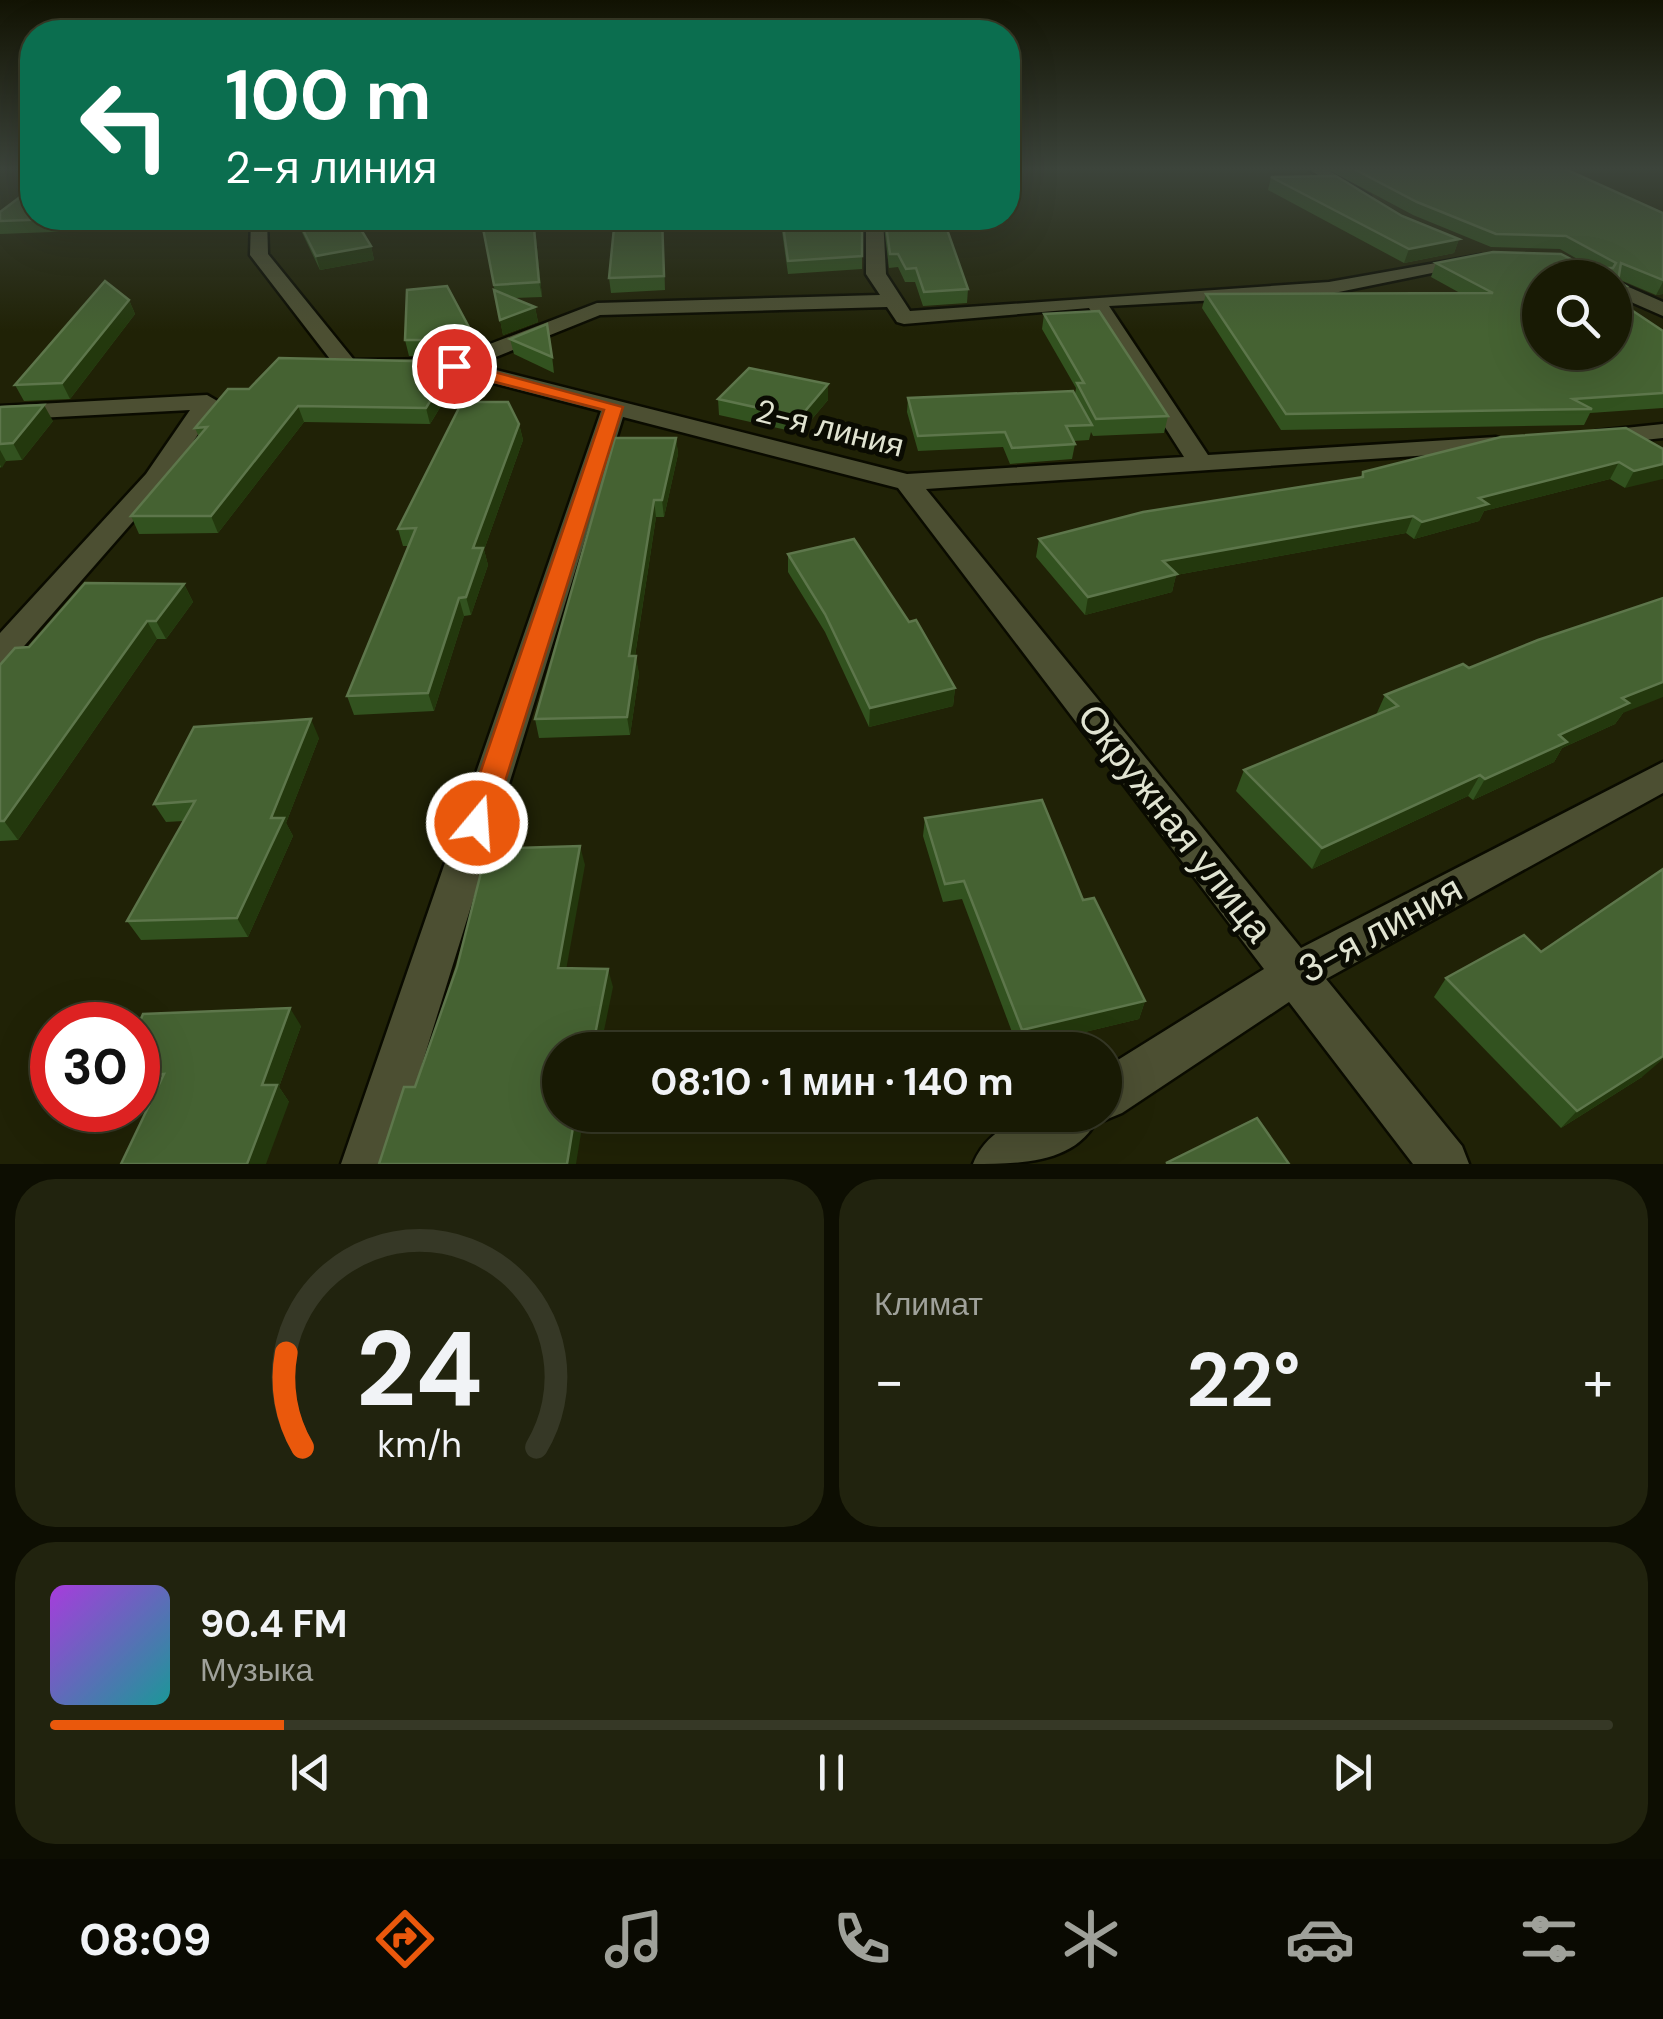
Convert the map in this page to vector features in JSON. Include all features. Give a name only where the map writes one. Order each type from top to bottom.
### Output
[{"type":"street","name":"2-я линия","points":[[260,230],[259,255],[348,367],[454,366],[907,482],[1516,444]]},
{"type":"street","points":[[874,230],[876,274],[904,318],[1096,301],[1330,288],[1487,256],[1454,242]]},
{"type":"street","points":[[1632,294],[1663,310]]},
{"type":"street","points":[[454,366],[597,309],[894,301]]},
{"type":"street","points":[[1096,301],[1201,464]]},
{"type":"street","points":[[0,413],[207,402],[156,479],[0,653]]},
{"type":"street","points":[[366,1164],[614,407]]},
{"type":"street","points":[[1573,440],[1663,431]]},
{"type":"street","name":"Окружная улица","points":[[907,482],[1444,1164]]},
{"type":"street","name":"3-я линия","points":[[1122,1085],[1294,974],[1663,776]]},
{"type":"street","points":[[998,1164],[1048,1132]]},
{"type":"building","points":[[1358,222],[1418,222],[1459,239],[1409,249]]},
{"type":"building","points":[[1467,222],[1663,222],[1663,280],[1632,267],[1632,260],[1610,260],[1566,236],[1496,234]]},
{"type":"building","points":[[303,230],[361,230],[371,246],[316,256]]},
{"type":"building","points":[[483,230],[534,230],[539,282],[494,285]]},
{"type":"building","points":[[614,230],[662,230],[664,276],[609,278]]},
{"type":"building","points":[[784,230],[862,230],[862,256],[788,261]]},
{"type":"building","points":[[887,230],[947,230],[968,289],[924,292],[916,268],[906,269],[898,254],[890,254]]},
{"type":"building","points":[[1493,252],[1561,254],[1573,260],[1522,260],[1522,370],[1632,370],[1632,310],[1663,331],[1663,393],[1573,399],[1592,409],[1286,414],[1206,294],[1493,293],[1436,263]]},
{"type":"building","points":[[105,281],[129,300],[62,383],[15,385]]},
{"type":"building","points":[[447,286],[471,331],[446,340],[405,340],[407,290]]},
{"type":"building","points":[[494,290],[535,307],[500,320]]},
{"type":"building","points":[[1099,311],[1168,416],[1096,419],[1077,383],[1084,383],[1044,314]]},
{"type":"building","points":[[547,324],[552,357],[510,339]]},
{"type":"building","points":[[279,358],[454,362],[426,408],[298,406],[211,516],[131,516],[207,427],[195,428],[228,389],[249,389]]},
{"type":"building","points":[[749,368],[828,384],[800,417],[718,399]]},
{"type":"building","points":[[1073,391],[1092,425],[1066,426],[1075,444],[1012,448],[1005,432],[918,436],[908,398]]},
{"type":"building","points":[[462,402],[508,402],[519,424],[473,548],[483,548],[466,597],[459,598],[428,693],[347,696],[416,528],[398,529]]},
{"type":"building","points":[[44,405],[13,443],[0,444],[0,407]]},
{"type":"building","points":[[1626,428],[1663,449],[1663,464],[1634,471],[1619,462],[1479,498],[1488,504],[1422,522],[1413,516],[1163,561],[1177,574],[1088,597],[1039,539],[1143,512],[1363,477],[1363,472],[1501,437]]},
{"type":"building","points":[[615,438],[676,438],[662,500],[654,500],[629,656],[636,656],[627,717],[535,719]]},
{"type":"building","points":[[854,539],[909,622],[916,620],[955,688],[870,708],[825,614],[788,554]]},
{"type":"building","points":[[85,583],[184,584],[156,621],[147,621],[4,821],[0,821],[0,665],[15,648],[29,647]]},
{"type":"building","points":[[1663,598],[1663,682],[1622,698],[1629,703],[1559,735],[1567,742],[1485,779],[1480,775],[1322,848],[1244,770],[1398,706],[1385,695],[1463,664],[1469,668]]},
{"type":"building","points":[[311,719],[271,818],[284,818],[237,918],[127,921],[195,801],[154,804],[194,727]]},
{"type":"building","points":[[1042,800],[1083,900],[1094,898],[1145,1001],[1022,1030],[964,881],[945,884],[925,818]]},
{"type":"building","points":[[580,846],[558,968],[608,969],[596,1032],[542,1032],[542,1132],[572,1132],[567,1164],[379,1164],[404,1087],[415,1087],[457,967],[487,849]]},
{"type":"building","points":[[1663,869],[1663,1056],[1577,1111],[1446,978],[1524,935],[1541,952]]},
{"type":"building","points":[[290,1008],[262,1085],[277,1085],[247,1164],[121,1164],[136,1132],[160,1132],[160,1082],[164,1074],[160,1074],[160,1013]]},
{"type":"building","points":[[1257,1118],[1289,1164],[1166,1163]]},
{"type":"route","points":[[454,366],[614,407],[477,823]]}]
